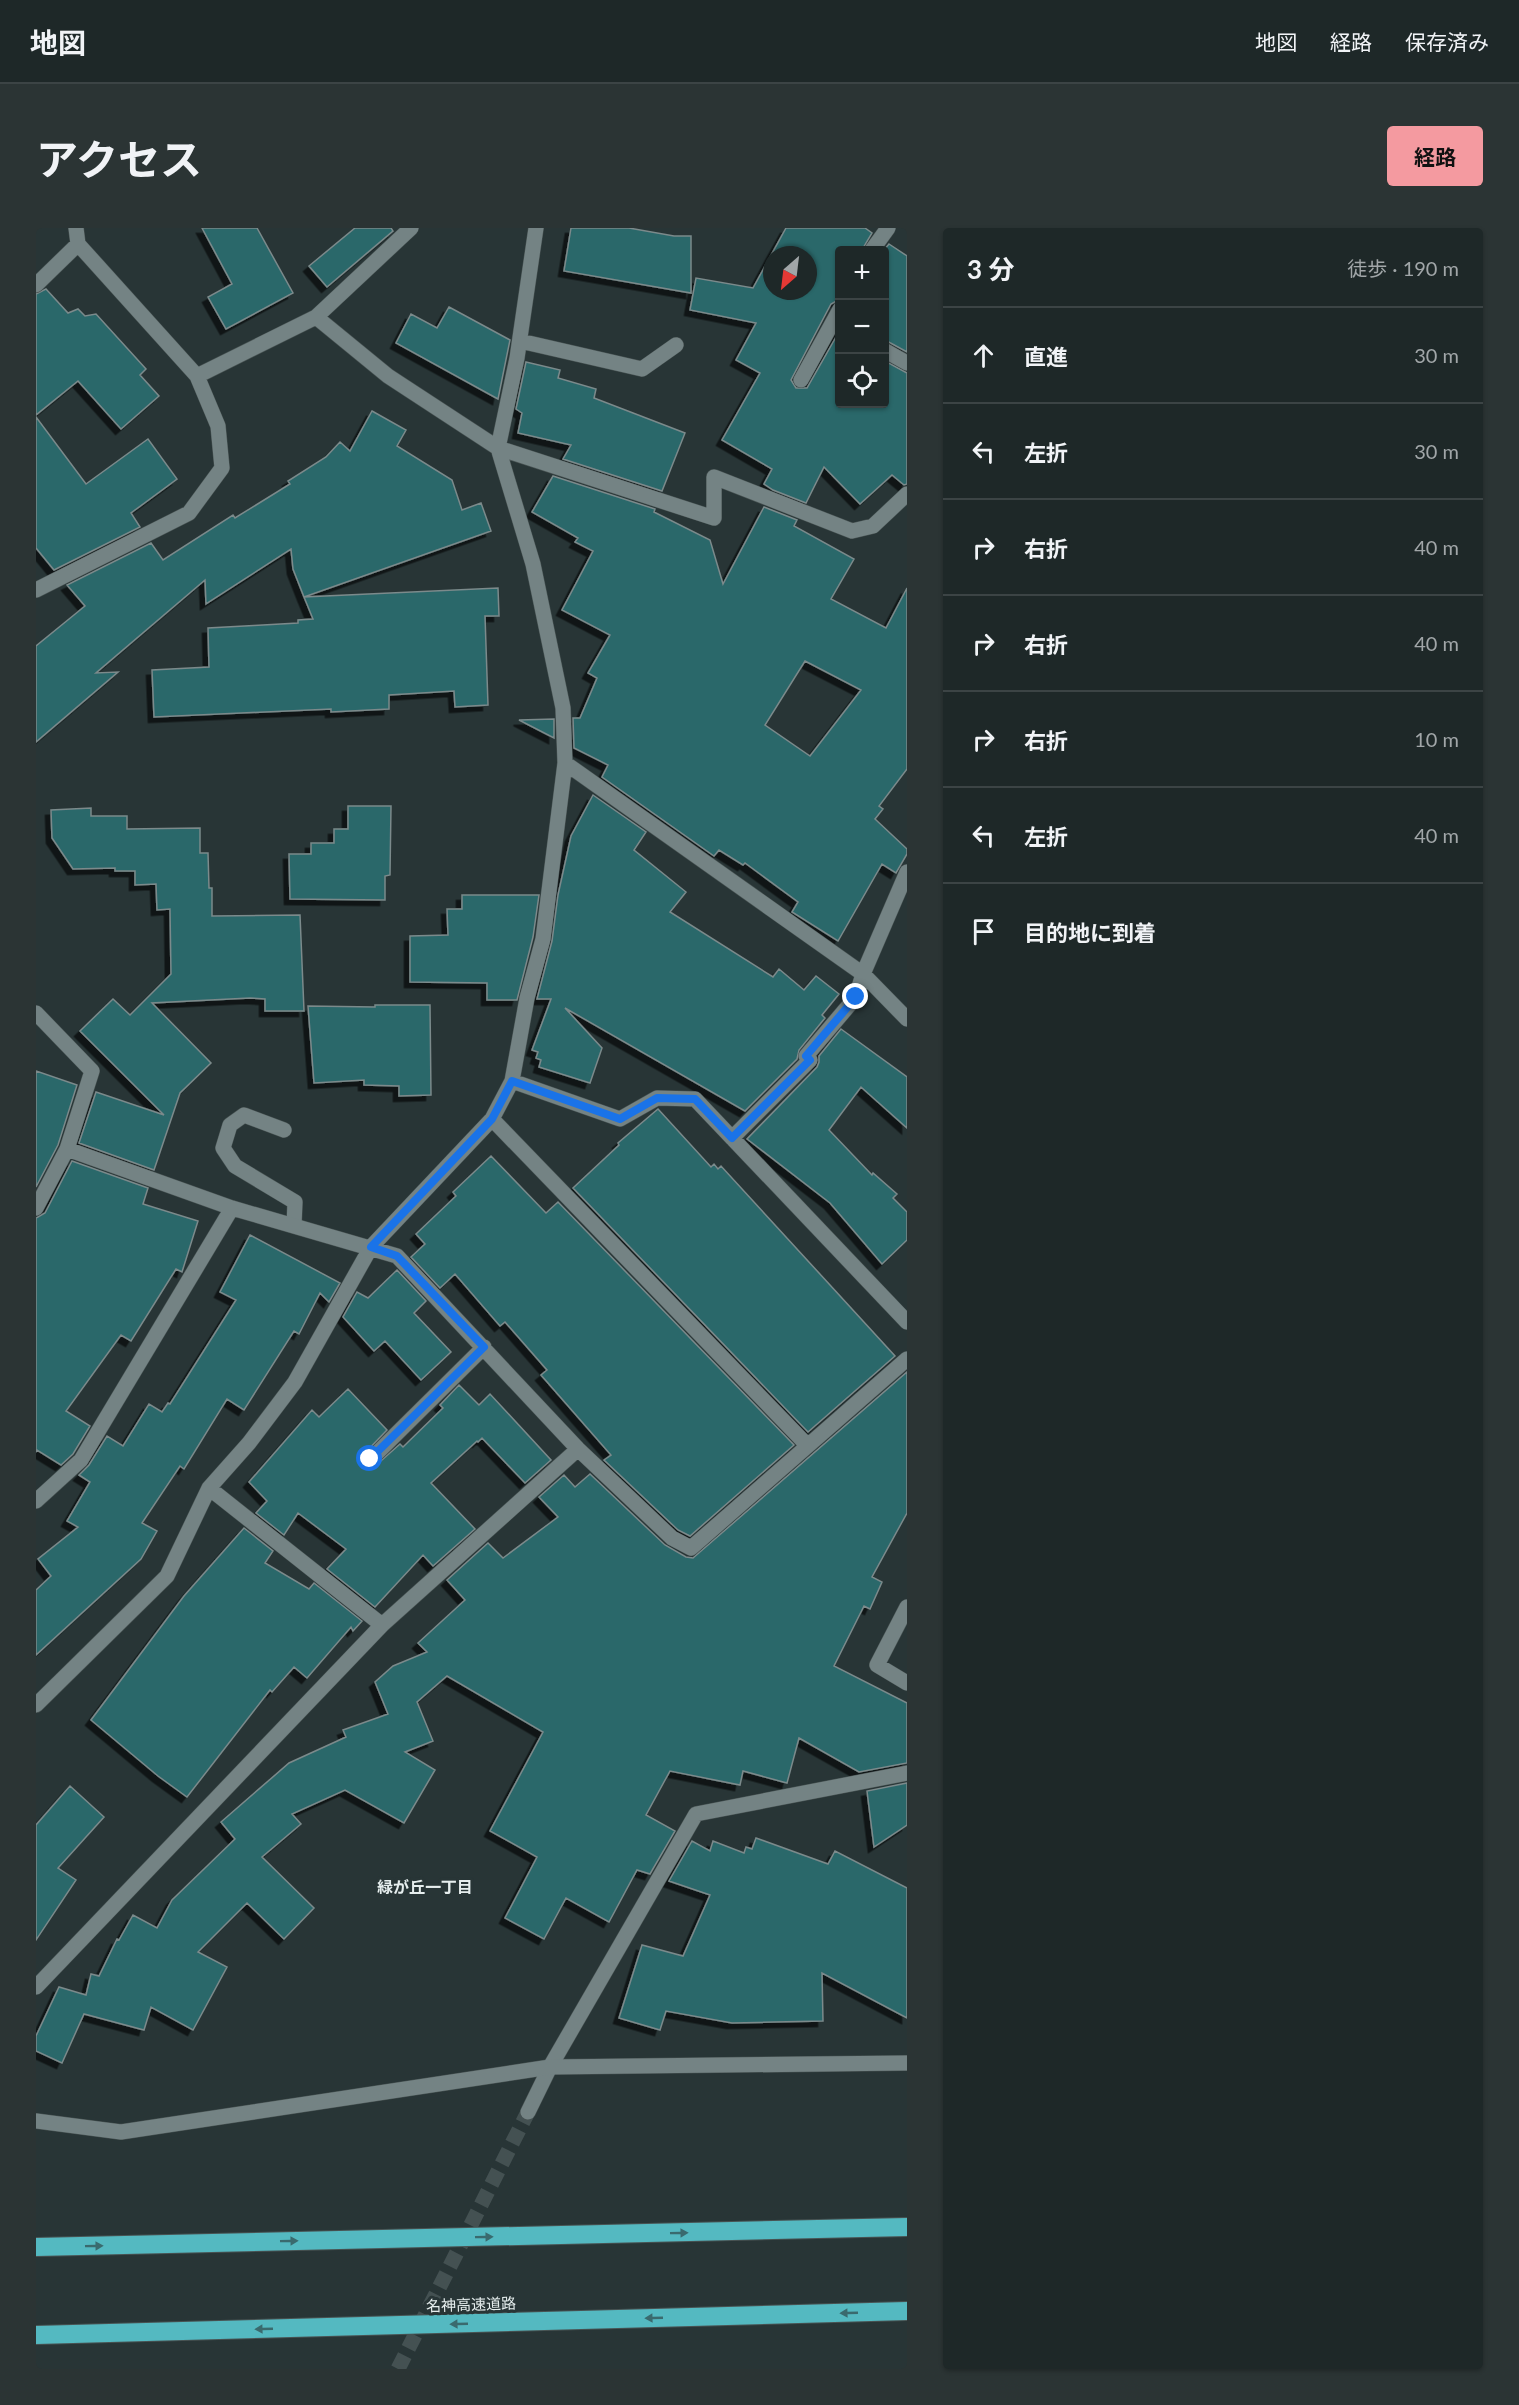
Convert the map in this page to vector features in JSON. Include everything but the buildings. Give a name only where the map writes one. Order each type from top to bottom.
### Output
[{"type":"highway","points":[[36,2247],[907,2227]]},
{"type":"highway","name":"名神高速道路","points":[[36,2335],[907,2312]]},
{"type":"street","points":[[197,376],[316,318],[411,228]]},
{"type":"street","points":[[36,1705],[167,1576],[209,1488],[249,1443],[295,1382],[371,1247],[492,1119],[512,1081],[527,998],[543,939],[565,763],[563,708],[536,575],[498,448],[520,341],[536,228]]},
{"type":"street","points":[[875,246],[888,228]]},
{"type":"street","points":[[36,285],[77,236],[197,376],[218,426],[222,468],[189,513],[36,590]]},
{"type":"street","points":[[316,318],[388,376],[498,448],[714,518],[714,477],[852,531],[873,526],[907,494]]},
{"type":"street","points":[[801,380],[835,321]]},
{"type":"street","points":[[520,341],[642,369],[676,345]]},
{"type":"street","points":[[889,352],[907,363]]},
{"type":"street","points":[[565,763],[863,974],[907,1019]]},
{"type":"street","points":[[732,1138],[810,1060],[806,1056],[856,997],[863,974],[907,872]]},
{"type":"street","points":[[36,1013],[92,1071],[67,1149],[36,1208]]},
{"type":"street","points":[[512,1081],[620,1119],[657,1098],[695,1099],[907,1322]]},
{"type":"street","points":[[284,1130],[244,1115],[230,1125],[223,1148],[235,1166],[295,1202],[294,1226]]},
{"type":"street","points":[[492,1119],[807,1445]]},
{"type":"street","points":[[67,1149],[232,1208],[397,1256],[578,1449],[672,1538],[691,1548],[907,1359]]},
{"type":"street","points":[[36,1501],[81,1460],[232,1208]]},
{"type":"street","points":[[370,1459],[484,1347]]},
{"type":"street","points":[[36,1987],[382,1625],[578,1449]]},
{"type":"street","points":[[209,1488],[382,1625]]},
{"type":"street","points":[[907,1607],[877,1665],[907,1683]]},
{"type":"street","points":[[528,2112],[550,2067],[696,1814],[907,1773]]},
{"type":"street","points":[[36,2121],[121,2132],[550,2067],[907,2063]]},
{"type":"tunnel","points":[[398,2369],[528,2112]]},
{"type":"district","name":"緑が丘一丁目","points":[[425,1887]]},
{"type":"route","points":[[370,1459],[484,1347],[397,1256],[371,1247],[492,1119],[512,1081],[620,1119],[657,1098],[695,1099],[732,1138],[810,1060],[806,1056],[856,997]]}]
